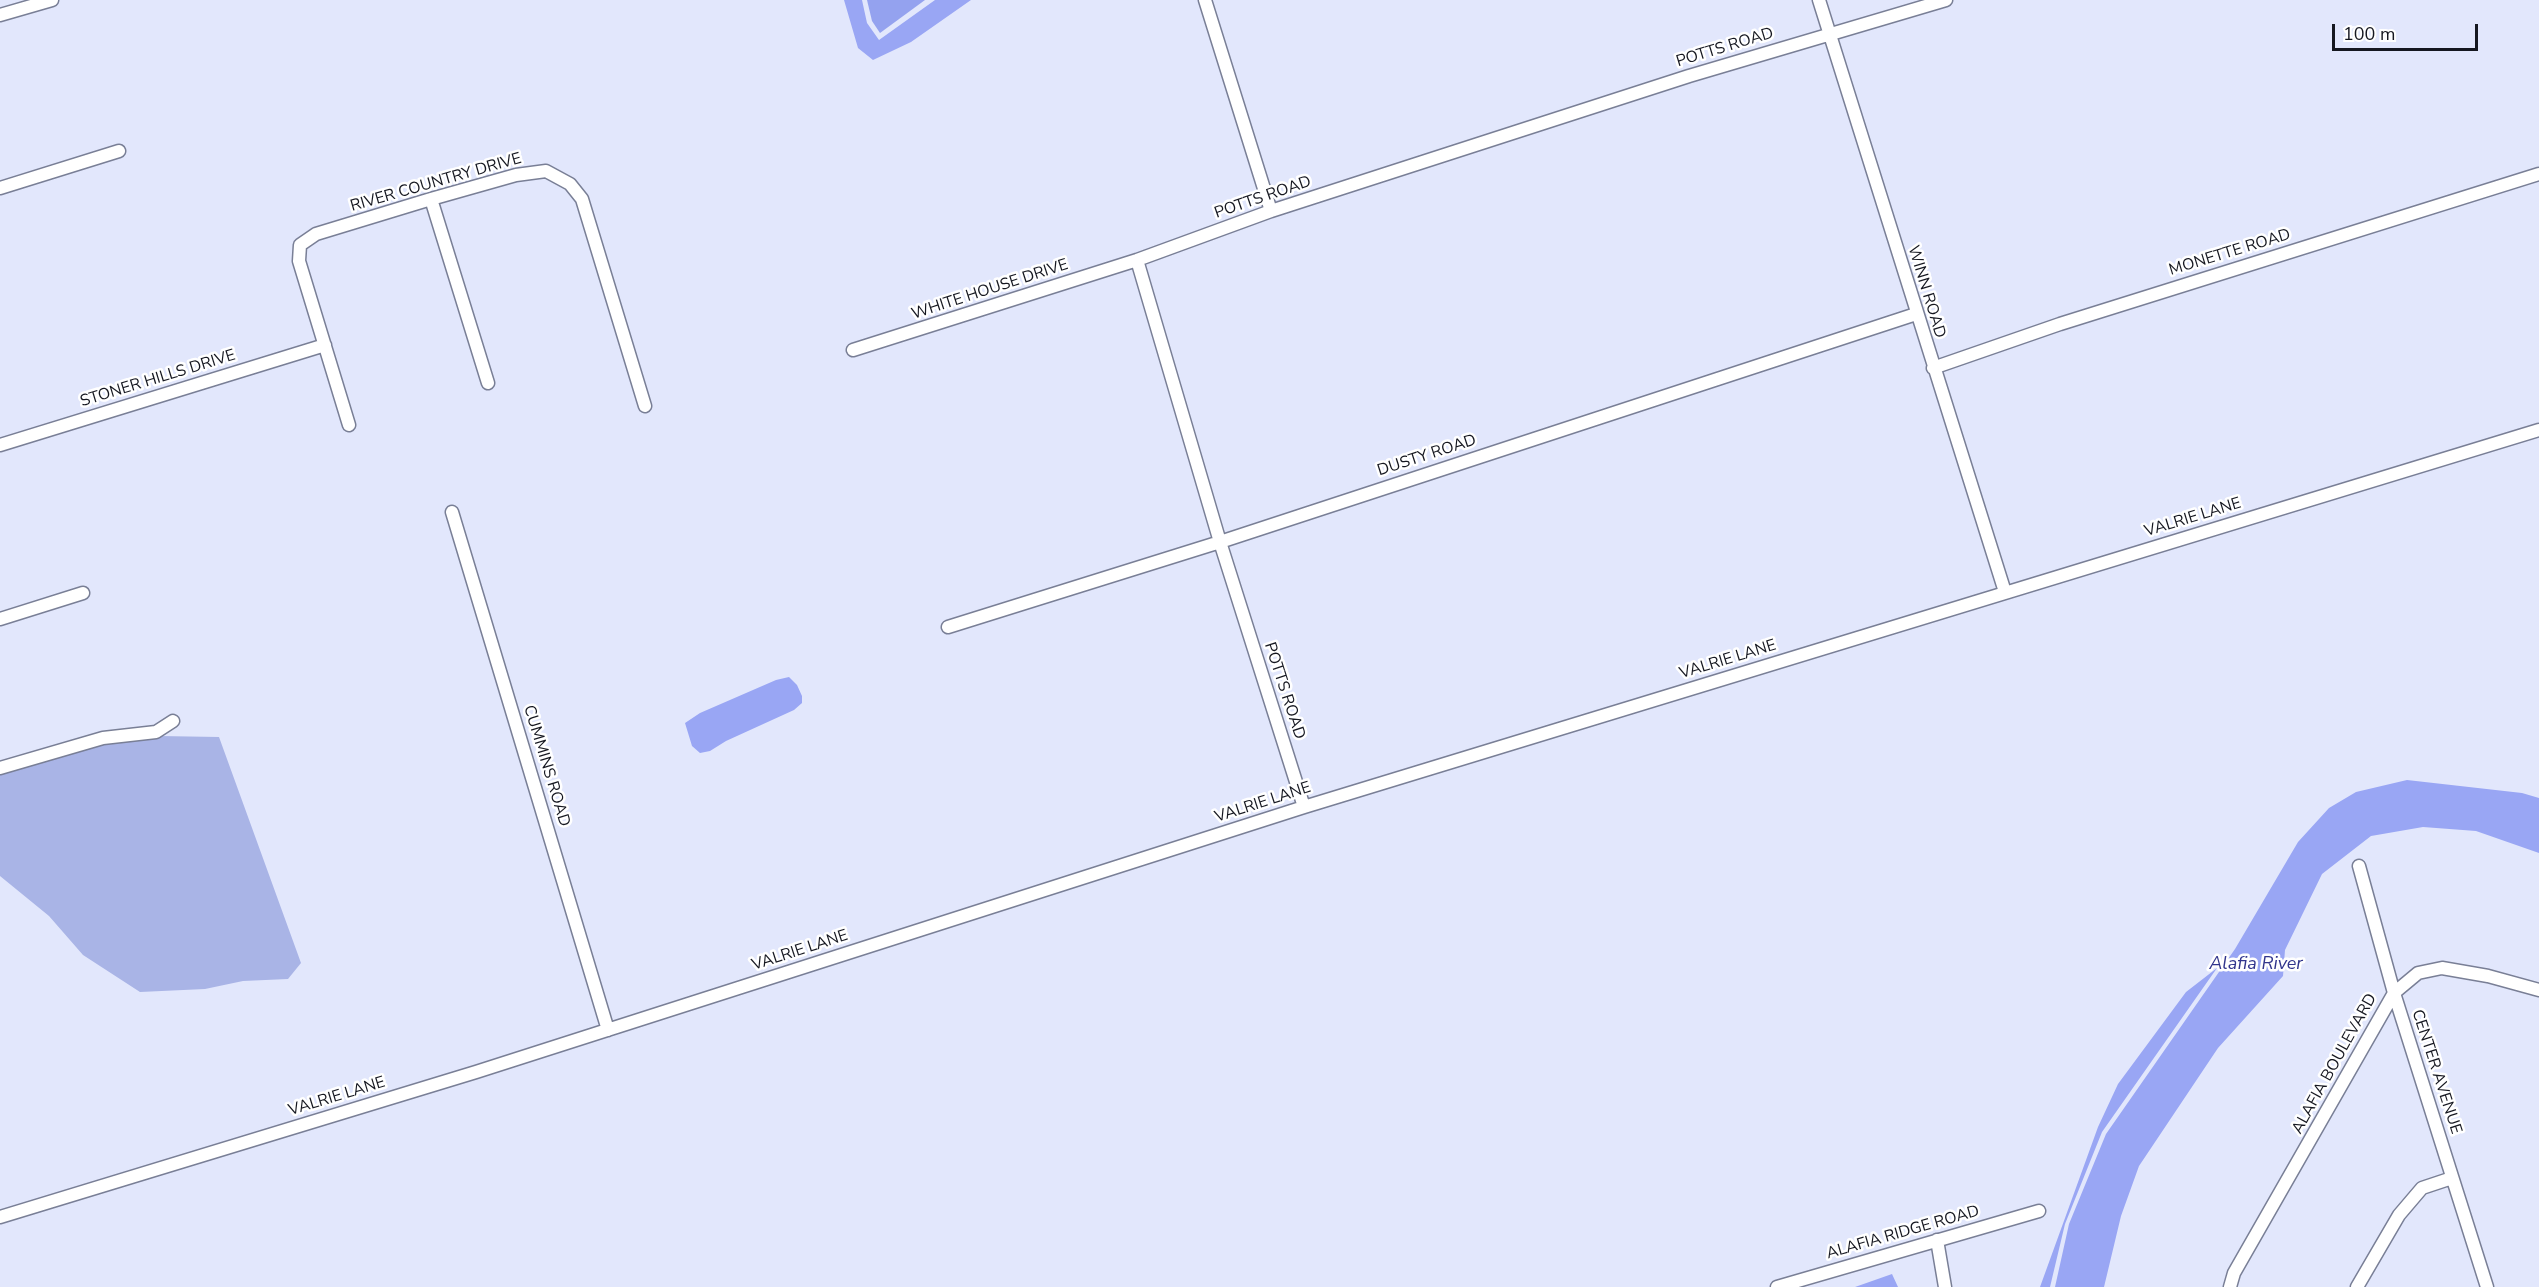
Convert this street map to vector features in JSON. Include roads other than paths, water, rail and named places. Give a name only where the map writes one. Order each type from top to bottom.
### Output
[{"type":"street","points":[[0,15],[52,0]]},
{"type":"street","points":[[1205,0],[1271,211]]},
{"type":"street","name":"WINN ROAD","points":[[1819,0],[2004,592]]},
{"type":"street","name":"POTTS ROAD","points":[[1304,807],[1220,542],[1137,260],[1271,211],[1829,33],[1842,32],[1946,0]]},
{"type":"street","points":[[0,188],[119,151]]},
{"type":"street","name":"RIVER COUNTRY DRIVE","points":[[349,425],[299,261],[300,245],[316,234],[431,199],[516,175],[546,171],[570,184],[582,199],[645,406]]},
{"type":"street","name":"MONETTE ROAD","points":[[1933,368],[2060,324],[2539,174]]},
{"type":"street","points":[[431,199],[488,382]]},
{"type":"street","name":"WHITE HOUSE DRIVE","points":[[853,350],[1137,260]]},
{"type":"street","name":"DUSTY ROAD","points":[[948,627],[1220,542],[1916,314]]},
{"type":"street","name":"STONER HILLS DRIVE","points":[[0,445],[325,345]]},
{"type":"street","name":"VALRIE LANE","points":[[0,1217],[608,1030],[1304,807],[2539,430]]},
{"type":"street","name":"CUMMINS ROAD","points":[[452,512],[608,1030]]},
{"type":"street","points":[[0,619],[83,593]]},
{"type":"street","points":[[0,768],[103,738],[156,732],[174,721]]},
{"type":"street","name":"CENTER AVENUE","points":[[2359,866],[2394,993],[2487,1287]]},
{"type":"street","name":"ALAFIA BOULEVARD","points":[[2230,1287],[2234,1274],[2394,993],[2418,973],[2442,968],[2488,976],[2539,990]]},
{"type":"street","points":[[2357,1287],[2399,1215],[2422,1188],[2452,1178]]},
{"type":"street","name":"ALAFIA RIDGE ROAD","points":[[1777,1287],[2039,1211]]},
{"type":"street","points":[[1937,1240],[1945,1287]]},
{"type":"water","points":[[844,0],[862,0],[867,23],[879,40],[935,0],[971,0],[911,42],[873,60],[858,48]]},
{"type":"water","points":[[789,677],[797,685],[802,696],[802,703],[794,710],[726,741],[710,751],[700,753],[692,746],[685,723],[700,713],[776,680]]},
{"type":"water","name":"Alafia River","points":[[2407,780],[2522,793],[2539,798],[2539,853],[2476,831],[2423,827],[2371,836],[2322,874],[2285,950],[2283,976],[2218,1048],[2139,1166],[2121,1216],[2104,1287],[2055,1287],[2069,1224],[2106,1134],[2235,949],[2298,842],[2329,808],[2356,792]]},
{"type":"water","points":[[2217,968],[2102,1132],[2065,1224],[2050,1287],[2040,1287],[2098,1127],[2118,1084],[2186,992]]},
{"type":"water","points":[[1892,1274],[1898,1287],[1855,1287]]}]
